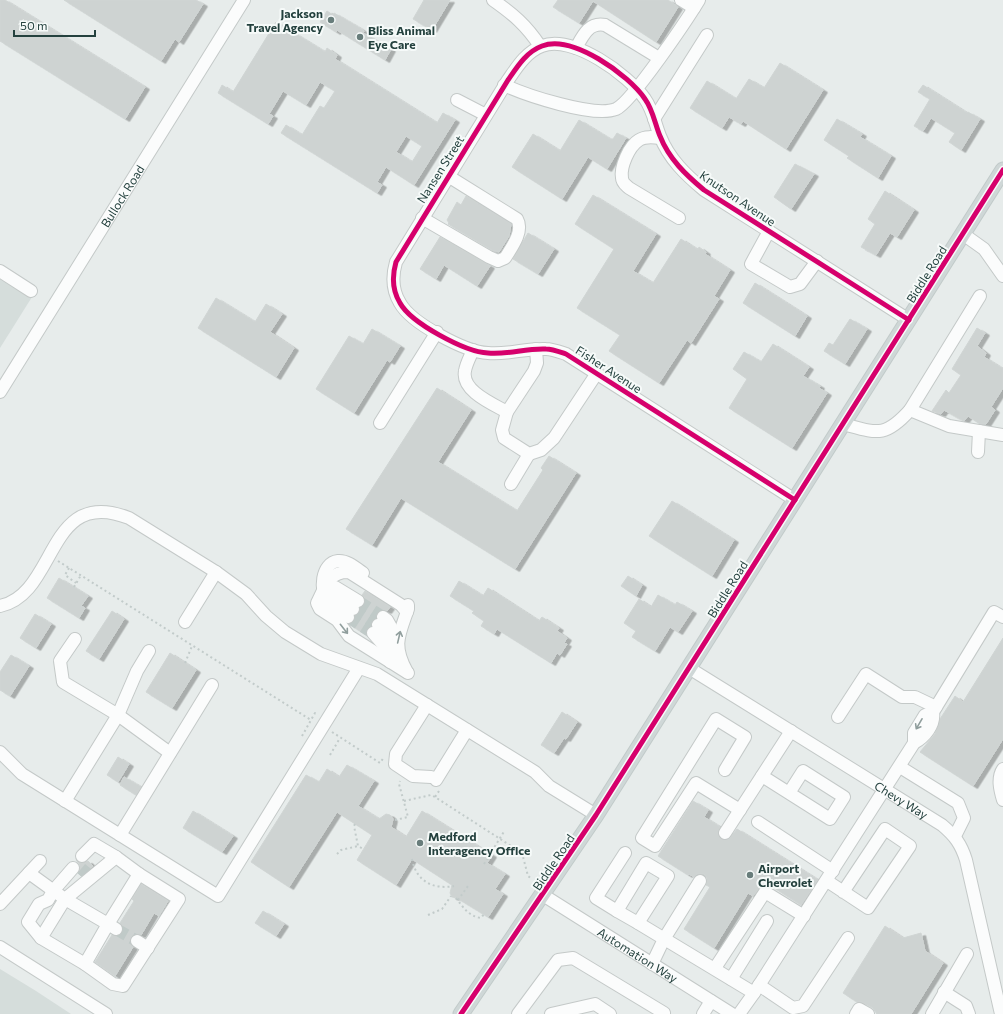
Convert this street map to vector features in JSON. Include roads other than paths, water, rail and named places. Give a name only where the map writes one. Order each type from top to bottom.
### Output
[{"type":"main road","name":"Biddle Road","points":[[461,1014],[596,816],[1003,170]]},
{"type":"street","name":"Bullock Road","points":[[0,392],[244,0]]},
{"type":"street","points":[[493,0],[515,16],[530,30],[540,46]]},
{"type":"street","points":[[504,85],[544,101],[605,110],[617,109],[637,89],[697,4],[681,0]]},
{"type":"street","points":[[576,48],[585,32],[591,26],[605,24],[659,58]]},
{"type":"street","points":[[654,119],[707,35]]},
{"type":"street","name":"Knutson Avenue","points":[[528,54],[540,46],[554,43],[576,48],[603,63],[626,79],[646,100],[660,138],[684,174],[704,190],[908,320]]},
{"type":"street","name":"Nansen Street","points":[[400,303],[394,284],[393,272],[396,262],[504,85],[528,54]]},
{"type":"street","points":[[457,100],[486,115]]},
{"type":"street","points":[[660,138],[648,137],[639,139],[633,145],[622,165],[621,178],[623,183],[629,188],[679,218]]},
{"type":"street","points":[[422,218],[489,257],[498,261],[505,258],[519,231],[520,224],[517,219],[448,176]]},
{"type":"street","points":[[770,231],[751,264],[790,287],[800,284],[816,261]]},
{"type":"street","points":[[963,234],[984,249],[1003,276]]},
{"type":"street","points":[[0,271],[31,291]]},
{"type":"street","points":[[843,424],[876,433],[897,424],[910,410],[980,296]]},
{"type":"street","name":"Fisher Avenue","points":[[400,303],[412,316],[457,345],[473,350],[494,353],[548,349],[566,354],[795,500]]},
{"type":"street","points":[[380,423],[437,332]]},
{"type":"street","points":[[529,454],[504,438],[502,430],[507,412],[534,371],[537,363],[536,349]]},
{"type":"street","points":[[473,350],[465,372],[466,382],[473,391],[507,412]]},
{"type":"street","points":[[511,484],[529,454],[541,450],[554,438],[597,374]]},
{"type":"street","points":[[910,410],[949,426],[1003,435]]},
{"type":"street","points":[[978,452],[979,431]]},
{"type":"street","points":[[0,606],[19,598],[29,587],[63,534],[72,523],[84,514],[100,511],[116,512],[129,518],[216,572],[246,594],[266,616],[285,632],[321,654],[377,674],[534,772],[549,786],[596,816]]},
{"type":"street","points":[[324,590],[323,578],[326,569],[332,563],[339,561],[348,563],[404,598],[408,602],[407,612],[398,638],[397,648],[400,660],[408,673],[349,636],[337,620],[320,609],[318,603],[324,590],[335,587],[353,609],[333,608],[327,602],[324,590]]},
{"type":"street","points":[[185,622],[216,572]]},
{"type":"street","points":[[739,1014],[757,989],[900,767],[914,743],[914,733],[925,715],[935,710],[994,612],[1003,617]]},
{"type":"street","points":[[387,649],[387,637],[378,625],[390,662]]},
{"type":"street","points":[[74,639],[60,662],[63,682],[118,715],[170,753]]},
{"type":"street","points":[[65,801],[118,715],[137,671],[149,651]]},
{"type":"street","points":[[0,752],[22,774],[218,896],[360,668]]},
{"type":"street","name":"Chevy Way","points":[[689,668],[942,825],[955,836],[962,848],[966,860],[1001,1014]]},
{"type":"street","points":[[838,717],[866,674],[902,697],[915,697],[935,710]]},
{"type":"street","points":[[120,835],[212,685]]},
{"type":"street","points":[[427,705],[396,754],[395,764],[413,776],[434,781],[467,730]]},
{"type":"street","points":[[725,770],[745,738],[716,719],[642,838],[655,846],[696,784],[740,810]]},
{"type":"street","points":[[725,833],[791,731]]},
{"type":"street","points":[[900,767],[958,803],[964,818],[955,836]]},
{"type":"street","points":[[1003,769],[1000,774],[1000,791],[1003,800]]},
{"type":"street","points":[[762,776],[789,793]]},
{"type":"street","points":[[758,822],[830,876],[844,892],[868,908],[910,846],[885,829],[844,892]]},
{"type":"street","points":[[73,868],[53,891],[48,900],[39,904],[28,922],[41,938],[85,964],[113,984],[123,986],[179,899],[94,844],[82,856]]},
{"type":"street","points":[[625,853],[596,898],[715,968],[731,979],[757,989],[793,1008],[803,1006],[848,938]]},
{"type":"street","points":[[92,865],[111,854]]},
{"type":"street","points":[[41,938],[65,899],[80,882],[111,854]]},
{"type":"street","points":[[0,904],[40,861]]},
{"type":"street","points":[[616,911],[646,863],[668,876],[638,923]]},
{"type":"street","points":[[29,873],[65,899],[112,927]]},
{"type":"street","points":[[85,964],[112,927],[139,874]]},
{"type":"street","points":[[652,964],[664,939],[700,881]]},
{"type":"street","points":[[715,968],[765,892],[804,916]]},
{"type":"street","name":"Automation Way","points":[[543,895],[732,1014]]},
{"type":"street","points":[[731,979],[767,921]]},
{"type":"street","points":[[137,941],[148,948]]},
{"type":"street","points":[[0,948],[106,1014]]},
{"type":"street","points":[[932,1014],[966,954]]},
{"type":"street","points":[[518,1014],[558,960],[573,958],[664,1013],[663,1014]]},
{"type":"street","points":[[944,992],[966,1006],[969,1014]]},
{"type":"street","points":[[703,1014],[712,1001]]},
{"type":"street","points":[[551,1014],[595,1004],[610,1014]]},
{"type":"street","points":[[856,1014],[859,1009],[868,1014]]},
{"type":"tunnel","points":[[358,601],[383,617]]},
{"type":"tunnel","points":[[353,609],[378,625]]},
{"type":"tunnel","points":[[348,617],[373,633]]},
{"type":"tunnel","points":[[82,877],[92,865]]},
{"type":"tunnel","points":[[116,929],[137,941]]},
{"type":"place","name":"Jackson Travel Agency","points":[[331,20]]},
{"type":"place","name":"Bliss Animal Eye Care","points":[[360,37]]},
{"type":"place","name":"Medford Interagency Office","points":[[420,843]]},
{"type":"place","name":"Airport Chevrolet","points":[[750,875]]}]
